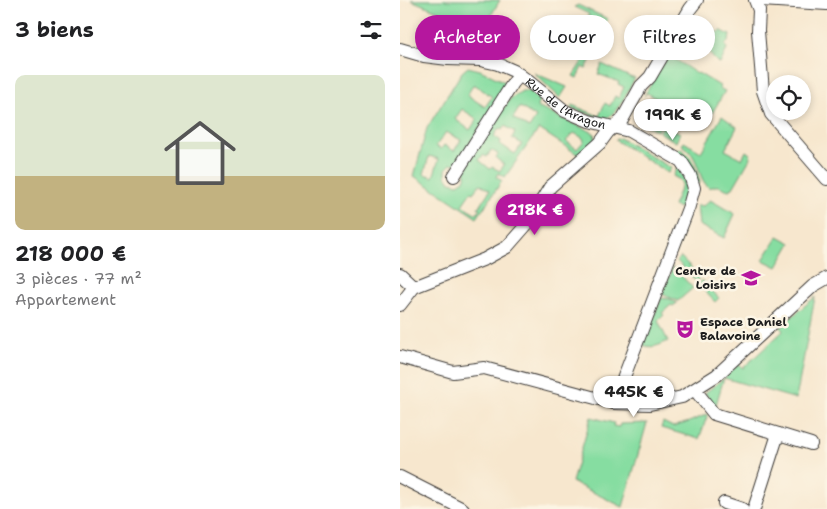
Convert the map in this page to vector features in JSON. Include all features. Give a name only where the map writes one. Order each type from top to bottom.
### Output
[{"type":"street","points":[[400,306],[414,287],[485,259],[507,248],[528,223],[550,188],[600,143],[614,126],[622,120],[641,86],[650,77],[690,8],[697,0]]},
{"type":"street","points":[[755,0],[759,10],[758,31],[763,91],[771,114],[827,179]]},
{"type":"street","points":[[761,0],[827,4]]},
{"type":"street","name":"Rue de l'Aragon","points":[[400,49],[430,57],[490,62],[514,71],[565,111],[589,121],[629,131],[681,161],[690,175],[694,188],[670,257],[614,402]]},
{"type":"street","points":[[454,176],[520,75]]},
{"type":"street","points":[[400,274],[414,287]]},
{"type":"street","points":[[400,357],[453,372],[484,368],[614,402],[650,404],[682,397],[717,376],[813,286],[826,280]]},
{"type":"street","points":[[695,390],[714,414],[811,444]]},
{"type":"street","points":[[754,509],[778,434]]},
{"type":"street","points":[[400,476],[463,509]]},
{"type":"street","points":[[724,504],[742,509]]},
{"type":"green space","points":[[411,0],[500,0],[491,15],[448,15]]},
{"type":"green space","points":[[578,5],[599,15],[589,15],[574,7]]},
{"type":"green space","points":[[720,30],[730,35],[729,41],[725,45],[727,49],[720,64],[715,60],[715,31],[718,33]]},
{"type":"green space","points":[[583,60],[590,60],[586,69],[582,67],[577,78],[573,76]]},
{"type":"green space","points":[[665,60],[676,60],[720,86],[719,88],[725,91],[704,127],[647,93],[644,96]]},
{"type":"green space","points":[[602,64],[635,78],[614,113],[604,119],[571,108],[572,105],[599,116],[605,103],[610,106],[615,96],[619,98],[624,87],[618,84],[619,82],[598,74]]},
{"type":"green space","points":[[468,67],[480,70],[509,84],[457,163],[451,164],[446,169],[446,176],[450,182],[458,184],[464,180],[466,174],[464,168],[510,99],[522,91],[530,91],[539,99],[537,107],[594,133],[596,143],[580,156],[539,129],[505,177],[498,173],[496,177],[502,181],[477,218],[414,176],[427,128],[462,72]],"holes":[[[474,84],[492,97],[485,107],[467,95]],[[520,107],[536,117],[529,128],[513,118]],[[462,109],[477,119],[470,130],[455,119]],[[505,126],[515,132],[512,138],[522,144],[515,154],[500,144],[501,141],[494,136],[499,128],[502,130]],[[446,132],[461,140],[454,151],[444,145],[441,149],[436,146]],[[574,133],[583,138],[584,141],[577,149],[566,141]],[[491,150],[498,154],[496,158],[504,165],[500,171],[492,167],[490,169],[479,160],[483,155],[487,157]],[[429,156],[439,159],[433,177],[424,174]],[[480,184],[490,190],[478,208],[480,209],[477,214],[462,205],[471,192],[473,193]]]},
{"type":"green space","points":[[534,73],[567,87],[560,98]]},
{"type":"green space","points":[[637,109],[662,122],[657,131],[638,120],[636,115]]},
{"type":"green space","points":[[722,116],[737,127],[725,150],[742,159],[746,151],[751,157],[733,188],[729,190],[717,186],[710,188],[703,179],[693,156],[682,145],[684,142],[701,152]]},
{"type":"green space","points":[[664,124],[680,133],[676,142],[659,132]]},
{"type":"green space","points":[[620,138],[671,168],[668,173],[615,140]]},
{"type":"green space","points":[[679,148],[691,158],[700,183],[697,184],[676,153]]},
{"type":"green space","points":[[677,168],[684,177],[686,188],[681,208],[673,206],[682,184],[680,180],[673,176]]},
{"type":"green space","points":[[710,200],[735,214],[724,238],[699,225],[697,205],[703,206]]},
{"type":"green space","points":[[778,236],[791,243],[777,267],[763,260]]},
{"type":"green space","points":[[681,257],[700,277],[696,281],[677,261]]},
{"type":"green space","points":[[673,267],[693,288],[678,301],[662,294]]},
{"type":"green space","points":[[702,280],[719,298],[715,302],[698,284]]},
{"type":"green space","points":[[815,297],[796,399],[724,378],[738,364],[743,368],[783,331],[780,327]]},
{"type":"green space","points":[[661,298],[670,299],[677,303],[673,306],[671,305],[662,313],[664,315],[658,321],[668,341],[653,347],[643,345]]},
{"type":"green space","points":[[724,378],[715,408],[705,393]]},
{"type":"green space","points":[[708,414],[699,439],[661,428],[663,422],[673,427]]},
{"type":"green space","points":[[591,417],[614,423],[613,426],[619,427],[620,424],[647,423],[623,507],[572,482]]},
{"type":"place","name":"Centre de Loisirs","points":[[751,278]]},
{"type":"place","name":"Espace Daniel Balavoine","points":[[685,329]]}]
